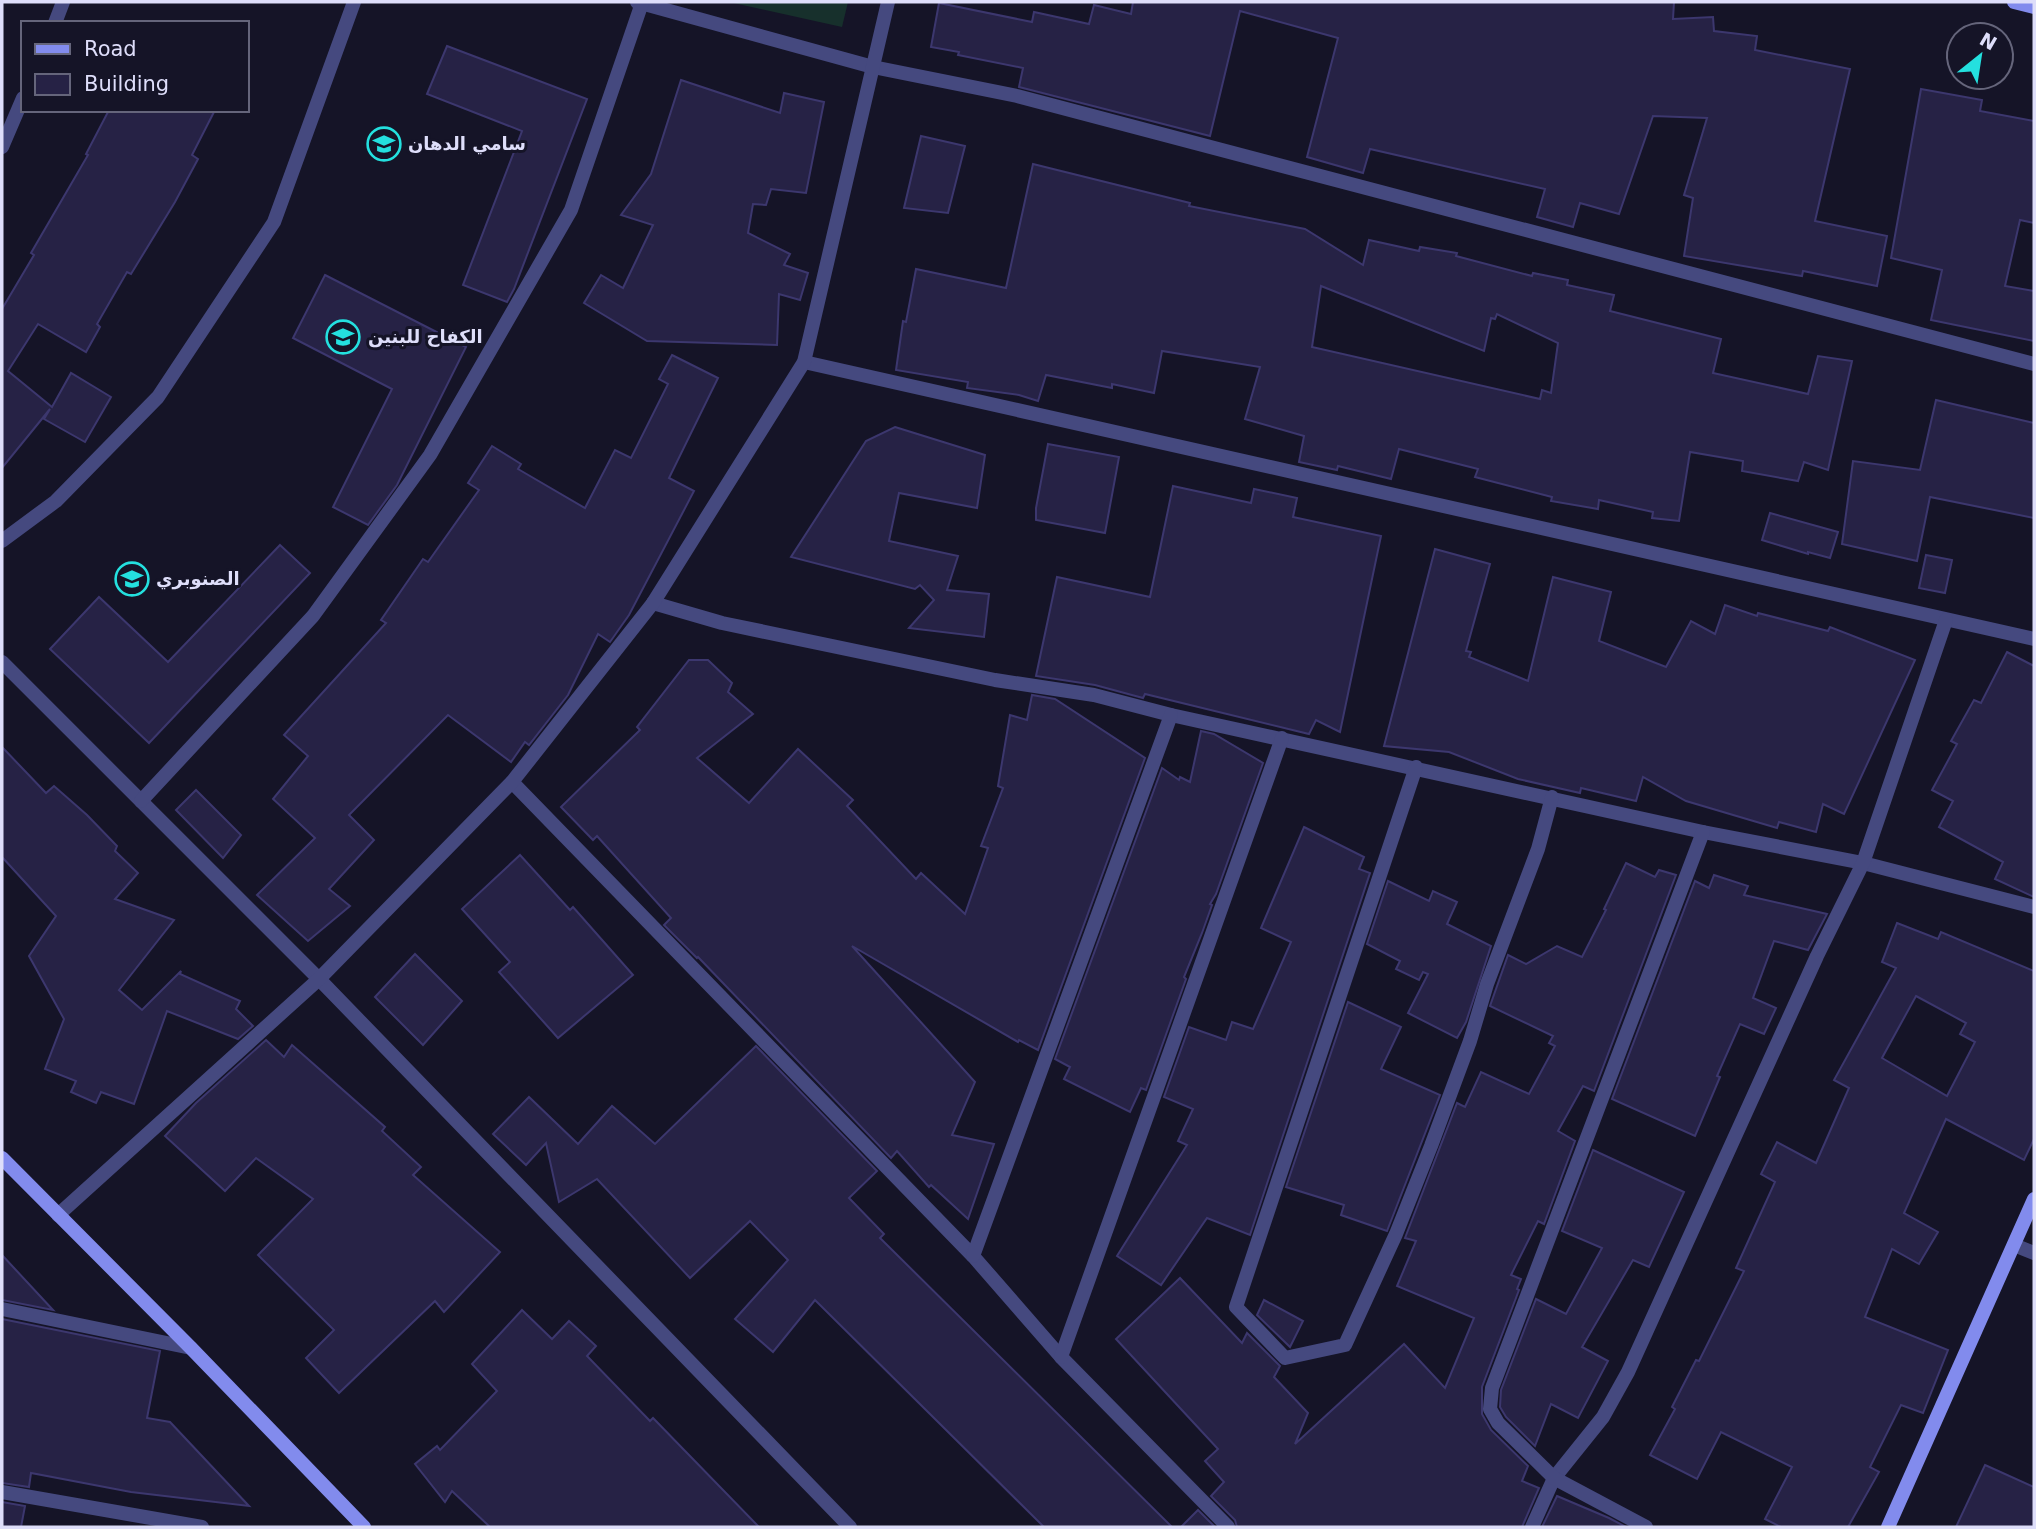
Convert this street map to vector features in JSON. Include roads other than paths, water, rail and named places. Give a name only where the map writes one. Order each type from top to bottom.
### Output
[{"type":"main road","points":[[2014,2],[2034,7]]},
{"type":"main road","points":[[2,1158],[364,1527]]},
{"type":"main road","points":[[1888,1527],[2034,1199]]},
{"type":"street","points":[[56,21],[63,2]]},
{"type":"street","points":[[2,541],[56,501],[158,397],[274,222],[354,2]]},
{"type":"street","points":[[141,801],[313,616],[430,455],[571,210],[639,2],[873,67],[1017,96],[2034,364]]},
{"type":"street","points":[[58,1215],[319,979],[512,782],[653,603],[804,362],[888,2]]},
{"type":"street","points":[[2,146],[21,103]]},
{"type":"street","points":[[804,362],[2034,639]]},
{"type":"street","points":[[653,603],[722,623],[995,680],[1094,695],[1171,715],[1703,832],[1863,863],[2034,907]]},
{"type":"street","points":[[1532,1527],[1554,1478],[1603,1416],[1628,1372],[1817,956],[1863,863],[1946,620]]},
{"type":"street","points":[[2,663],[319,979],[850,1527]]},
{"type":"street","points":[[973,1256],[1171,715]]},
{"type":"street","points":[[1061,1357],[1282,738]]},
{"type":"street","points":[[1416,767],[1236,1307],[1285,1359],[1345,1345],[1396,1234],[1431,1146],[1470,1041],[1487,984],[1538,849],[1552,797]]},
{"type":"street","points":[[512,782],[973,1256],[1061,1357],[1228,1527]]},
{"type":"street","points":[[1646,1527],[1554,1478],[1498,1423],[1490,1409],[1492,1388],[1703,832]]},
{"type":"street","points":[[2014,1245],[2034,1253]]},
{"type":"street","points":[[2,1309],[191,1348]]},
{"type":"street","points":[[2,1492],[202,1527]]},
{"type":"place","name":"سامي الدهان","points":[[384,144]]},
{"type":"place","name":"الكفاح للبنين","points":[[343,337]]},
{"type":"place","name":"الصنوبري","points":[[132,579]]}]
